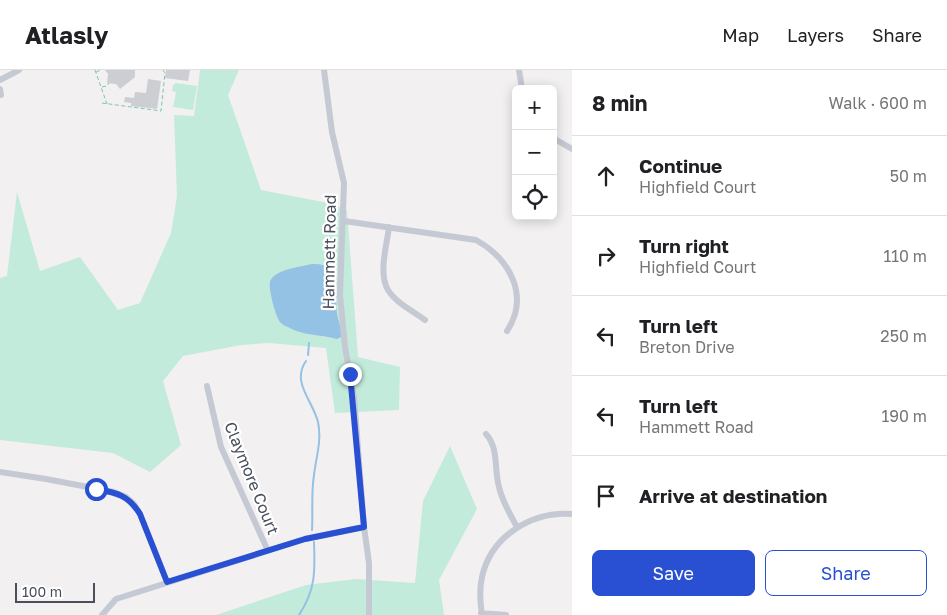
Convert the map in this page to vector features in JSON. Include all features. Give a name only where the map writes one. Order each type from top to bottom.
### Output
[{"type":"street","points":[[0,80],[19,70]]},
{"type":"street","name":"Hammett Road","points":[[324,70],[332,132],[344,183],[340,295],[354,397],[370,578],[369,615]]},
{"type":"street","points":[[519,70],[521,85]]},
{"type":"street","points":[[557,140],[572,149]]},
{"type":"street","points":[[344,221],[476,240],[498,255],[508,267],[514,281],[516,296],[515,320],[507,331]]},
{"type":"street","points":[[389,227],[384,271],[385,282],[389,291],[397,299],[425,320]]},
{"type":"street","name":"Claymore Court","points":[[207,386],[221,446],[268,551]]},
{"type":"street","points":[[486,434],[491,440],[494,450],[497,481],[501,496],[517,527]]},
{"type":"street","points":[[0,472],[114,492],[126,497],[134,504],[140,514],[167,582]]},
{"type":"street","points":[[506,615],[482,614],[480,588],[486,565],[497,546],[517,527],[546,516],[572,514]]},
{"type":"street","points":[[102,615],[116,599],[305,539],[364,527]]},
{"type":"path","points":[[100,70],[95,71],[108,104]]},
{"type":"path","points":[[102,103],[161,111],[165,73],[163,70]]},
{"type":"path","points":[[101,88],[108,86],[108,83]]},
{"type":"green space","points":[[200,70],[239,70],[228,95],[261,190],[328,203],[347,210],[358,357],[400,367],[399,410],[335,413],[326,348],[269,343],[241,345],[183,356],[163,381],[181,445],[150,472],[113,453],[0,440],[0,278],[7,276],[17,192],[40,271],[80,257],[118,310],[140,303],[171,233],[177,196],[174,115],[194,116]]},
{"type":"green space","points":[[176,83],[197,86],[193,110],[173,107],[176,92],[172,91],[173,85]]},
{"type":"green space","points":[[450,446],[477,509],[439,580],[444,615],[216,615],[306,585],[356,579],[415,583],[423,501]]},
{"type":"water","points":[[312,264],[328,268],[335,280],[337,313],[341,334],[341,337],[337,339],[300,332],[285,326],[279,320],[275,310],[270,290],[270,282],[274,276],[282,271]]},
{"type":"building","points":[[105,70],[135,70],[135,77],[120,89],[116,84],[107,83],[108,74]]},
{"type":"building","points":[[166,70],[190,70],[188,81],[165,78]]},
{"type":"building","points":[[148,79],[161,81],[157,109],[131,106],[131,103],[124,102],[125,97],[134,98],[135,92],[146,93]]},
{"type":"waterway","points":[[308,355],[309,343]]},
{"type":"waterway","points":[[306,361],[302,369],[302,384],[318,422],[319,436],[313,482],[312,530]]},
{"type":"waterway","points":[[299,615],[309,597],[313,580],[314,542]]},
{"type":"route","points":[[96,489],[114,492],[126,497],[134,504],[140,514],[167,582],[305,539],[364,527],[354,397],[350,374]]}]
